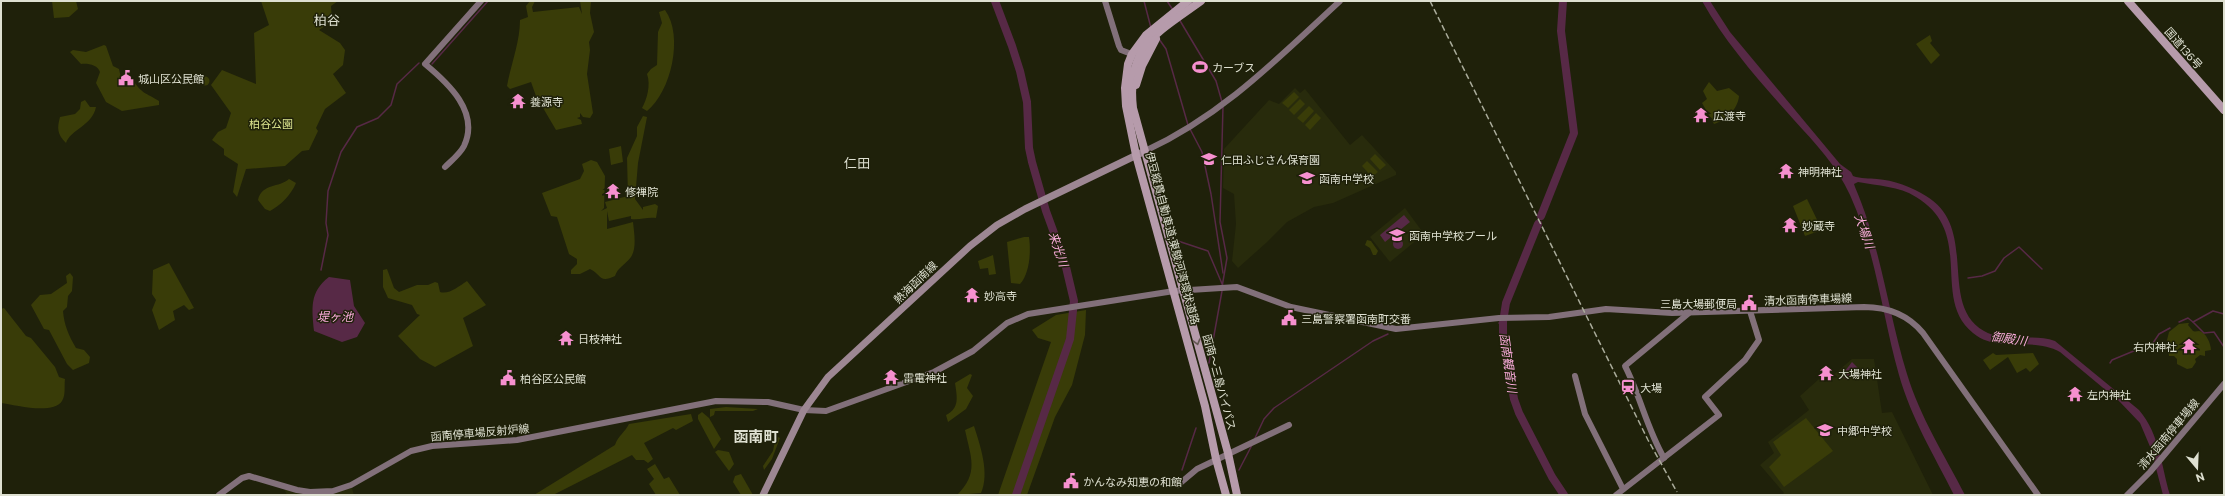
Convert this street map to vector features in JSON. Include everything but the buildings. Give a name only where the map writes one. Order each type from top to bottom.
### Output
[{"type":"highway","name":"函南～三島バイパス","points":[[1188,1],[1146,35],[1135,55],[1128,64],[1126,100],[1136,155],[1205,406],[1216,459],[1226,495]]},
{"type":"highway","name":"伊豆縦貫自動車道;東駿河湾環状道路","points":[[1194,1],[1167,24],[1146,56],[1135,93],[1134,126],[1151,198],[1232,495]]},
{"type":"highway","name":"函南～三島バイパス","points":[[1202,1],[1162,30],[1135,55],[1131,97],[1132,108],[1228,454],[1237,495]]},
{"type":"highway","name":"国道136号","points":[[2128,1],[2224,110]]},
{"type":"highway","name":"国道136号","points":[[2134,1],[2224,103]]},
{"type":"main road","name":"熱海函南線","points":[[763,495],[804,410],[828,377],[970,246],[997,225],[1028,208],[1145,151]]},
{"type":"street","points":[[445,167],[463,148],[467,139],[467,121],[459,97],[434,71],[425,64],[481,1]]},
{"type":"street","points":[[1105,1],[1121,50],[1135,55]]},
{"type":"street","points":[[1145,151],[1168,140],[1225,104],[1285,53],[1340,1]]},
{"type":"street","name":"函南停車場反射炉線","points":[[219,495],[242,478],[249,476],[297,490],[310,492],[333,491],[351,485],[400,456],[421,448],[517,440],[716,401],[768,402],[804,410],[826,411],[920,378],[972,351],[1007,323],[1028,314],[1174,291],[1226,287],[1243,288],[1291,307],[1392,329],[1408,329],[1499,318],[1544,318],[1606,309],[1662,313],[1750,311]]},
{"type":"street","name":"清水函南停車場線","points":[[1616,495],[1719,415],[1705,397],[1745,360],[1759,340],[1750,311],[1870,307],[1894,312],[1910,320],[1926,338],[2038,495]]},
{"type":"street","points":[[1664,458],[1656,442],[1634,384],[1625,366],[1689,312]]},
{"type":"street","points":[[1575,376],[1585,414],[1623,489]]},
{"type":"street","name":"清水函南停車場線","points":[[2126,495],[2168,452],[2224,384]]},
{"type":"street","points":[[1178,485],[1197,469],[1289,425]]},
{"type":"shaded area","name":"函南中学校","points":[[1295,88],[1300,93],[1305,89],[1350,145],[1362,135],[1396,172],[1396,175],[1333,203],[1314,207],[1287,222],[1238,268],[1232,261],[1236,224],[1234,194],[1223,188],[1224,149],[1269,100],[1279,104]]},
{"type":"shaded area","name":"函南中学校プール","points":[[1405,208],[1424,234],[1390,262],[1370,237]]},
{"type":"shaded area","points":[[1852,359],[1874,359],[1882,413],[1892,412],[1933,495],[1782,495],[1784,493],[1760,465],[1774,453],[1768,442],[1809,410],[1800,396],[1819,379],[1825,382]]},
{"type":"shaded area","points":[[351,485],[354,495],[287,495],[284,489],[321,494]]},
{"type":"green space","points":[[52,1],[76,1],[78,9],[69,17],[54,18]]},
{"type":"green space","name":"柏谷公園","points":[[261,1],[338,1],[331,6],[332,21],[319,30],[340,43],[345,50],[343,65],[333,74],[346,93],[325,109],[316,128],[318,131],[309,150],[302,151],[285,166],[246,169],[237,197],[233,192],[238,164],[224,155],[224,149],[212,140],[218,132],[226,128],[231,113],[211,85],[222,70],[256,84],[254,33],[269,25]]},
{"type":"green space","points":[[530,1],[535,1],[532,7],[533,12],[579,7],[582,14],[580,1],[591,1],[590,13],[594,32],[589,42],[590,50],[587,74],[593,113],[590,118],[583,117],[580,113],[580,117],[577,118],[581,120],[582,124],[556,130],[536,96],[531,82],[510,89],[507,86],[517,45],[520,20],[528,17],[526,6]]},
{"type":"green space","points":[[665,10],[671,21],[674,34],[672,63],[663,91],[647,111],[642,108],[648,92],[649,83],[647,74],[657,65],[658,32],[662,23],[659,12]]},
{"type":"green space","points":[[1930,35],[1932,41],[1930,43],[1940,55],[1931,64],[1916,44]]},
{"type":"green space","points":[[104,45],[106,46],[113,66],[119,69],[122,83],[128,84],[132,79],[144,93],[159,101],[159,105],[122,111],[106,102],[96,83],[100,72],[99,70],[92,65],[81,64],[70,52],[73,50],[86,52]]},
{"type":"green space","points":[[205,76],[210,81],[205,86],[200,81]]},
{"type":"green space","points":[[1709,82],[1717,91],[1729,88],[1739,96],[1734,110],[1723,120],[1714,124],[1702,103],[1707,99],[1703,91]]},
{"type":"green space","points":[[1294,92],[1299,97],[1288,108],[1282,103]]},
{"type":"green space","points":[[1300,99],[1305,104],[1294,115],[1289,110]]},
{"type":"green space","points":[[85,100],[90,107],[96,107],[94,113],[86,123],[72,134],[66,143],[58,131],[60,117],[75,114],[80,109],[81,102]]},
{"type":"green space","points":[[1309,106],[1314,111],[1303,123],[1297,118]]},
{"type":"green space","points":[[1316,113],[1321,118],[1310,130],[1305,125]]},
{"type":"green space","points":[[643,116],[647,117],[638,163],[635,199],[643,210],[643,207],[655,204],[658,206],[656,218],[631,219],[631,216],[609,221],[607,211],[607,229],[633,222],[635,245],[631,257],[618,270],[615,276],[610,278],[603,279],[590,269],[580,274],[571,274],[571,270],[577,264],[577,259],[569,254],[557,217],[551,216],[542,193],[580,179],[584,171],[582,164],[591,160],[597,162],[605,176],[604,208],[601,211],[607,208],[605,202],[628,196],[627,158],[637,136],[637,127]]},
{"type":"green space","points":[[621,146],[623,162],[611,165],[609,149]]},
{"type":"green space","points":[[1375,154],[1386,165],[1380,170],[1370,159]]},
{"type":"green space","points":[[1367,161],[1378,172],[1372,177],[1362,166]]},
{"type":"green space","points":[[289,179],[296,183],[288,196],[282,203],[270,211],[265,209],[258,200],[263,191]]},
{"type":"green space","points":[[1807,199],[1822,230],[1805,236],[1793,206]]},
{"type":"green space","points":[[1029,237],[1030,255],[1028,268],[1020,284],[1011,283],[1007,242]]},
{"type":"green space","points":[[1367,240],[1371,241],[1378,251],[1376,255],[1373,255],[1370,248],[1365,245]]},
{"type":"green space","points":[[993,255],[996,274],[989,275],[988,268],[980,269],[978,261]]},
{"type":"green space","points":[[169,263],[194,308],[189,310],[184,305],[173,311],[175,320],[159,330],[152,310],[156,300],[152,294],[153,270]]},
{"type":"green space","points":[[387,269],[394,288],[399,292],[417,285],[428,285],[435,282],[438,283],[440,292],[443,293],[454,290],[467,281],[486,305],[463,318],[473,346],[435,367],[420,359],[398,336],[420,315],[417,314],[412,305],[388,298],[383,287],[383,270]]},
{"type":"green space","points":[[70,273],[73,277],[72,291],[68,296],[67,307],[63,311],[64,321],[76,348],[84,350],[90,357],[89,363],[73,370],[67,364],[49,330],[44,329],[31,305],[40,295],[51,294],[67,283],[66,276]]},
{"type":"green space","points":[[4,308],[26,336],[31,338],[55,367],[59,377],[65,379],[64,396],[62,401],[57,405],[51,408],[33,408],[1,403],[1,309]]},
{"type":"green space","points":[[1086,310],[1085,335],[1072,385],[1055,417],[1027,495],[998,495],[1051,342],[1038,338],[1032,330],[1056,315]]},
{"type":"green space","points":[[2189,323],[2188,325],[2193,331],[2202,332],[2206,336],[2211,350],[2205,351],[2205,356],[2200,355],[2195,359],[2196,362],[2192,368],[2187,369],[2177,364],[2177,359],[2174,356],[2169,356],[2167,340],[2169,332],[2179,324]]},
{"type":"green space","points":[[1993,353],[1996,355],[2033,353],[2039,364],[2030,372],[2026,368],[2017,373],[2008,357],[1990,370],[1983,360]]},
{"type":"green space","points":[[970,374],[972,375],[967,388],[973,396],[966,409],[948,422],[946,415],[954,409],[956,405],[955,383]]},
{"type":"green space","points":[[726,407],[758,409],[753,411],[715,411],[714,415],[710,417],[710,409]]},
{"type":"green space","points":[[702,412],[709,418],[721,439],[714,449],[698,419],[698,415]]},
{"type":"green space","points":[[691,414],[693,421],[676,430],[673,428],[644,443],[653,459],[648,463],[644,460],[636,460],[632,455],[553,495],[534,495],[615,445],[629,424]]},
{"type":"green space","points":[[1806,418],[1833,451],[1784,487],[1769,467],[1781,455],[1773,442]]},
{"type":"green space","points":[[974,426],[983,459],[985,477],[984,485],[981,493],[957,495],[964,487],[971,472],[971,457],[965,430]]},
{"type":"green space","points":[[776,436],[780,438],[772,459],[764,470],[763,466],[773,451]]},
{"type":"green space","points":[[718,450],[729,452],[734,464],[729,471],[715,452]]},
{"type":"green space","points":[[655,464],[664,479],[669,477],[680,495],[656,495],[649,484],[654,479],[647,469]]},
{"type":"green space","points":[[741,474],[753,495],[741,495],[733,482],[735,476]]},
{"type":"water","points":[[1702,1],[1710,1],[1730,32],[1840,164],[1851,172],[1853,176],[1902,184],[1926,196],[1942,210],[1951,227],[1956,246],[1959,285],[1963,303],[1970,319],[1984,331],[1992,335],[2037,338],[2055,341],[2139,410],[2156,440],[2170,495],[2163,495],[2151,449],[2140,423],[2120,402],[2060,352],[2049,347],[2038,345],[1993,343],[1973,333],[1961,319],[1954,302],[1949,247],[1944,229],[1934,212],[1909,193],[1888,187],[1858,182],[1854,184],[1864,210],[1878,256],[1900,351],[1912,390],[1933,436],[1965,495],[1954,495],[1924,436],[1904,391],[1893,352],[1878,284],[1866,239],[1859,217],[1845,184],[1825,155],[1733,48],[1711,17]]},
{"type":"water","points":[[1404,215],[1410,222],[1385,242],[1380,235]]},
{"type":"water","points":[[1396,239],[1400,239],[1402,240],[1402,248],[1396,249],[1393,246],[1393,242]]},
{"type":"water","name":"堤ヶ池","points":[[329,277],[350,280],[354,306],[365,323],[357,337],[342,342],[314,331],[313,301],[318,289]]},
{"type":"water","points":[[1852,362],[1858,368],[1847,380],[1841,376]]},
{"type":"waterway","points":[[432,64],[488,1]]},
{"type":"waterway","name":"来光川","points":[[995,1],[1020,71],[1027,102],[1029,148],[1032,162],[1046,211],[1065,263],[1074,301],[1070,339],[1016,495]]},
{"type":"waterway","points":[[1144,1],[1151,28]]},
{"type":"waterway","points":[[1167,1],[1173,10]]},
{"type":"waterway","name":"函南観音川","points":[[1541,216],[1574,133],[1561,31],[1563,1]]},
{"type":"waterway","points":[[1179,19],[1216,81],[1222,102]]},
{"type":"waterway","points":[[1159,39],[1166,49],[1188,125]]},
{"type":"waterway","points":[[321,270],[328,235],[326,223],[328,191],[341,152],[357,127],[378,118],[391,105],[397,84],[419,63]]},
{"type":"waterway","points":[[1222,287],[1227,258],[1220,222],[1223,106]]},
{"type":"waterway","points":[[1190,129],[1202,152],[1211,194],[1223,273]]},
{"type":"waterway","name":"函南観音川","points":[[1538,224],[1506,303],[1503,322],[1503,335],[1514,399],[1519,413],[1552,477],[1564,495]]},
{"type":"waterway","points":[[1178,241],[1208,251],[1223,286]]},
{"type":"waterway","points":[[1968,278],[1982,276],[1995,271],[2004,258],[2019,247],[2042,269]]},
{"type":"waterway","points":[[1209,363],[1222,291]]},
{"type":"waterway","points":[[2179,322],[2188,318],[2193,322],[2213,311],[2224,314]]},
{"type":"waterway","name":"函南観音川","points":[[1499,323],[1503,322]]},
{"type":"waterway","points":[[2193,322],[2204,333],[2214,332],[2224,347]]},
{"type":"waterway","points":[[2110,363],[2112,360],[2153,343],[2159,334],[2170,328]]},
{"type":"waterway","points":[[1255,438],[1264,419],[1274,408],[1373,341],[1388,334]]},
{"type":"waterway","points":[[1182,470],[1196,428]]},
{"type":"waterway","points":[[1239,470],[1252,445]]},
{"type":"railway","points":[[1430,1],[1648,440],[1677,492]]},
{"type":"place","name":"カーブス","points":[[1200,67]]},
{"type":"place","name":"城山区公民館","points":[[126,78]]},
{"type":"place","name":"養源寺","points":[[518,101]]},
{"type":"place","name":"広渡寺","points":[[1701,115]]},
{"type":"place","name":"仁田ふじさん保育園","points":[[1209,159]]},
{"type":"place","name":"神明神社","points":[[1786,171]]},
{"type":"place","name":"函南中学校","points":[[1307,178]]},
{"type":"place","name":"修禅院","points":[[613,191]]},
{"type":"place","name":"妙蔵寺","points":[[1790,225]]},
{"type":"place","name":"函南中学校プール","points":[[1397,235]]},
{"type":"place","name":"妙高寺","points":[[972,295]]},
{"type":"place","name":"三島大場郵便局","points":[[1749,303]]},
{"type":"place","name":"三島警察署函南町交番","points":[[1289,318]]},
{"type":"place","name":"日枝神社","points":[[566,338]]},
{"type":"place","name":"右内神社","points":[[2189,346]]},
{"type":"place","name":"大場神社","points":[[1826,373]]},
{"type":"place","name":"雷電神社","points":[[891,377]]},
{"type":"place","name":"柏谷区公民館","points":[[508,378]]},
{"type":"place","name":"大場","points":[[1628,387]]},
{"type":"place","name":"左内神社","points":[[2075,394]]},
{"type":"place","name":"中郷中学校","points":[[1825,430]]},
{"type":"place","name":"かんなみ知恵の和館","points":[[1071,481]]},
{"type":"district","name":"柏谷","points":[[327,20]]},
{"type":"district","name":"仁田","points":[[857,163]]},
{"type":"district","name":"函南町","points":[[756,436]]},
{"type":"water label","name":"大場川","points":[[1865,231]]},
{"type":"water label","name":"御殿川","points":[[2009,338]]}]
